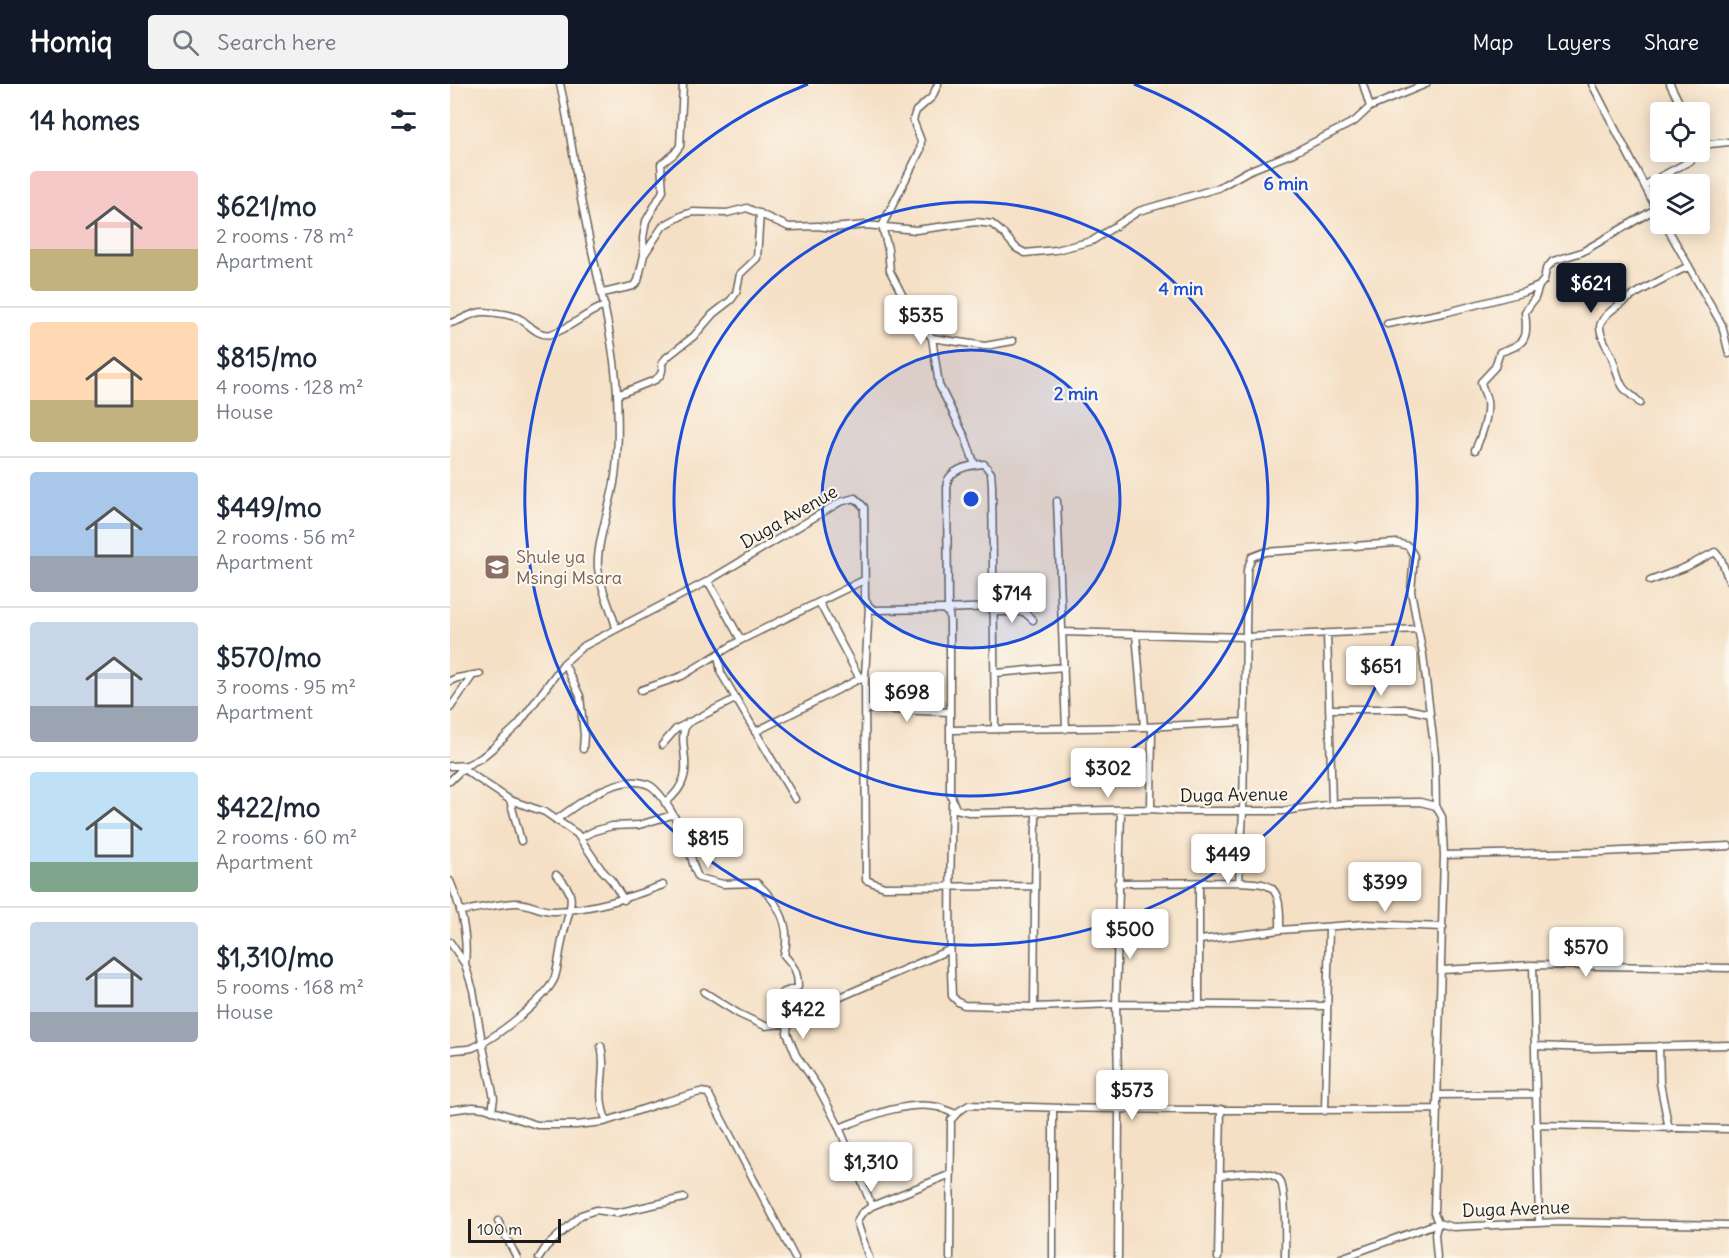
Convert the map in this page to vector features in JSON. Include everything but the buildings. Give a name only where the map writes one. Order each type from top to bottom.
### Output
[{"type":"street","points":[[560,84],[570,130],[582,208],[603,293],[617,394],[614,482],[598,566],[603,594],[616,628]]},
{"type":"street","points":[[603,293],[633,286],[638,282],[644,255],[643,238],[646,221],[663,191],[662,164],[680,146],[683,84]]},
{"type":"street","points":[[938,84],[932,97],[916,111],[913,120],[921,141],[920,151],[882,226],[888,249],[890,271],[913,316],[932,338],[939,385],[965,437],[975,465]]},
{"type":"street","points":[[1363,84],[1370,108]]},
{"type":"street","points":[[644,255],[663,226],[683,215],[693,212],[728,213],[747,208],[789,226],[832,228],[854,225],[916,230],[976,222],[992,224],[1016,248],[1025,253],[1056,250],[1092,241],[1139,211],[1218,188],[1248,171],[1293,153],[1355,121],[1370,108],[1426,84]]},
{"type":"street","points":[[1592,84],[1650,195]]},
{"type":"street","points":[[1670,84],[1679,102]]},
{"type":"street","points":[[1710,143],[1729,142]]},
{"type":"street","points":[[1645,185],[1688,162]]},
{"type":"street","points":[[1475,450],[1486,418],[1487,400],[1481,381],[1495,367],[1500,352],[1521,344],[1526,338],[1525,312],[1544,280],[1546,269],[1553,261],[1582,252],[1650,212]]},
{"type":"street","points":[[617,394],[660,376],[663,371],[662,363],[667,357],[694,336],[713,314],[731,300],[736,293],[740,274],[756,258],[760,213]]},
{"type":"street","points":[[1671,234],[1722,325],[1729,354]]},
{"type":"street","points":[[1640,403],[1629,394],[1617,377],[1600,328],[1601,321],[1607,312],[1622,302],[1689,266]]},
{"type":"street","points":[[1387,324],[1448,312],[1539,286]]},
{"type":"street","points":[[450,323],[482,312],[513,316],[538,332],[551,334],[571,325],[592,309],[605,306]]},
{"type":"street","points":[[1722,325],[1729,320]]},
{"type":"street","points":[[932,338],[985,346],[1013,341]]},
{"type":"street","points":[[996,728],[991,473],[984,464],[956,471],[950,475],[947,482],[946,609],[950,622],[950,793],[952,802],[949,887],[951,996],[964,1005],[1034,1007],[1116,1004],[1327,1006]]},
{"type":"street","name":"Duga Avenue","points":[[464,766],[481,758],[518,725],[564,663],[582,647],[708,581],[840,502],[855,498],[864,507],[865,600],[869,606],[862,677],[866,709],[866,880],[884,887],[949,887]]},
{"type":"street","points":[[1058,501],[1066,729]]},
{"type":"street","points":[[1239,882],[1244,812],[1246,570],[1252,557],[1265,552],[1397,543],[1408,546],[1414,556],[1411,591],[1436,755],[1436,806]]},
{"type":"street","points":[[1650,581],[1686,567],[1715,552],[1721,559],[1729,581]]},
{"type":"street","points":[[641,690],[682,676],[741,640],[864,580]]},
{"type":"street","points":[[708,581],[741,640]]},
{"type":"street","points":[[755,732],[862,677],[819,602]]},
{"type":"street","points":[[869,606],[874,610],[946,609],[1024,612],[1032,620]]},
{"type":"street","points":[[1062,632],[1245,637],[1418,629]]},
{"type":"street","points":[[1327,633],[1332,804]]},
{"type":"street","points":[[1136,634],[1144,727]]},
{"type":"street","points":[[718,654],[721,673],[795,799]]},
{"type":"street","points":[[564,663],[580,696],[583,748]]},
{"type":"street","points":[[996,673],[1064,668]]},
{"type":"street","points":[[450,681],[477,675],[450,708]]},
{"type":"street","points":[[662,745],[676,729],[735,699]]},
{"type":"street","points":[[866,709],[950,712]]},
{"type":"street","points":[[1329,710],[1407,709],[1430,714]]},
{"type":"street","points":[[665,803],[673,797],[686,774],[684,733],[688,722]]},
{"type":"street","points":[[951,730],[1152,727],[1244,722]]},
{"type":"street","points":[[1151,809],[1152,727]]},
{"type":"street","points":[[450,766],[464,766],[510,800],[545,812],[580,837],[624,900]]},
{"type":"street","points":[[450,782],[464,766]]},
{"type":"street","points":[[556,820],[599,792],[630,782],[648,784],[665,803],[672,815],[688,846],[695,873],[699,878],[723,884],[757,883],[765,891],[784,918],[787,944],[784,955],[798,973],[798,987],[782,993],[788,1023],[787,1033],[796,1054],[818,1087],[839,1128],[872,1206]]},
{"type":"street","points":[[510,800],[521,841]]},
{"type":"street","name":"Duga Avenue","points":[[952,802],[956,808],[964,812],[1151,809],[1244,812],[1283,811],[1332,804],[1420,802],[1436,806],[1442,817],[1444,855],[1434,1213],[1438,1223],[1453,1227],[1539,1222],[1729,1226]]},
{"type":"street","points":[[1034,1007],[1036,811]]},
{"type":"street","points":[[1118,1258],[1119,1109],[1116,1004],[1121,811]]},
{"type":"street","points":[[580,837],[612,826],[639,825],[672,815]]},
{"type":"street","points":[[1444,855],[1602,852],[1729,846]]},
{"type":"street","points":[[450,1051],[470,1048],[482,1042],[519,1018],[548,991],[555,978],[572,895],[570,889],[556,875]]},
{"type":"street","points":[[450,881],[459,901],[466,947],[465,964]]},
{"type":"street","points":[[1119,884],[1239,882],[1267,885],[1275,892],[1279,905],[1280,930]]},
{"type":"street","points":[[1198,1005],[1199,883]]},
{"type":"street","points":[[460,911],[518,902],[540,910],[554,911],[597,906],[624,900],[663,885]]},
{"type":"street","points":[[949,887],[1035,886]]},
{"type":"street","points":[[1200,940],[1280,930],[1364,924],[1443,927]]},
{"type":"street","points":[[1325,1111],[1329,927]]},
{"type":"street","points":[[450,942],[465,964],[473,990],[494,1098],[492,1111]]},
{"type":"street","points":[[704,992],[739,1014],[765,1026],[788,1023],[829,1002],[949,950]]},
{"type":"street","points":[[1442,970],[1533,965],[1729,968]]},
{"type":"street","points":[[1533,965],[1539,1222]]},
{"type":"street","points":[[1536,1046],[1590,1048],[1729,1045]]},
{"type":"street","points":[[601,1046],[600,1094],[603,1113],[608,1121]]},
{"type":"street","points":[[1659,1046],[1660,1083],[1669,1129]]},
{"type":"street","points":[[450,1110],[474,1107],[544,1126],[576,1125],[608,1121],[691,1094],[708,1093],[795,1258]]},
{"type":"street","points":[[1438,1095],[1535,1094]]},
{"type":"street","points":[[950,1258],[951,1120],[969,1105],[1325,1111],[1438,1109]]},
{"type":"street","points":[[839,1128],[875,1114],[906,1107],[937,1107],[956,1114]]},
{"type":"street","points":[[1053,1108],[1053,1258]]},
{"type":"street","points":[[1218,1258],[1221,1109]]},
{"type":"street","points":[[1536,1125],[1729,1129]]},
{"type":"street","points":[[1220,1175],[1262,1173],[1279,1179],[1284,1201],[1285,1258]]},
{"type":"street","points":[[869,1258],[857,1222],[861,1214],[872,1206],[951,1174]]},
{"type":"street","points":[[539,1258],[546,1247],[566,1231],[580,1215],[596,1210],[616,1213],[684,1198]]},
{"type":"street","points":[[498,1221],[517,1258]]},
{"type":"street","points":[[1341,1258],[1438,1223]]},
{"type":"street","points":[[1437,1258],[1438,1223]]},
{"type":"place","name":"Shule ya Msingi Msara","points":[[497,567]]}]
